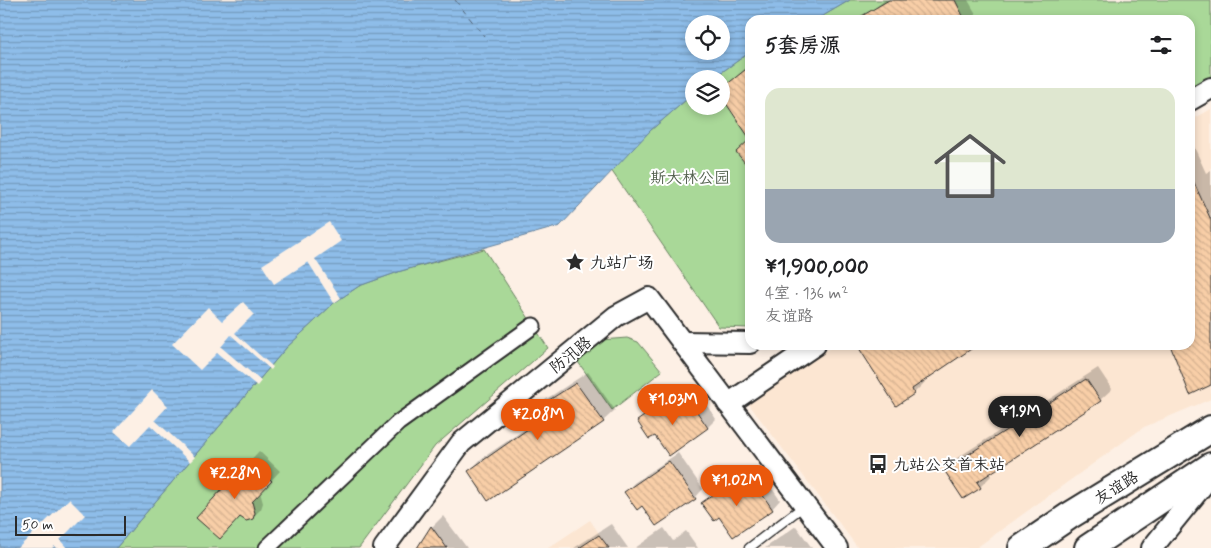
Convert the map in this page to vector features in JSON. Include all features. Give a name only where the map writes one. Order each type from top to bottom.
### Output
[{"type":"highway","name":"友谊路","points":[[1022,548],[1069,516],[1211,428]]},
{"type":"highway","points":[[1088,548],[1208,478]]},
{"type":"street","points":[[1195,97],[1211,88]]},
{"type":"street","name":"防汛路","points":[[384,548],[461,443],[616,316],[649,298],[682,342]]},
{"type":"street","points":[[267,548],[398,423],[533,326]]},
{"type":"street","points":[[682,342],[745,343]]},
{"type":"street","points":[[682,342],[837,548]]},
{"type":"street","points":[[728,404],[808,350]]},
{"type":"street","points":[[1152,548],[1208,478]]},
{"type":"lane","points":[[749,548],[804,505]]},
{"type":"shaded area","points":[[1211,109],[1211,399],[1144,427],[976,548],[858,548],[748,403],[827,350],[1195,350],[1195,118]]},
{"type":"shaded area","points":[[590,520],[609,548],[548,548]]},
{"type":"green space","points":[[850,0],[1211,0],[1211,76],[1195,86],[1195,15],[824,15]]},
{"type":"green space","name":"斯大林公园","points":[[745,56],[745,328],[719,327],[611,170],[651,130],[685,101],[685,115],[730,115],[730,70],[725,70]]},
{"type":"green space","points":[[484,249],[548,348],[435,446],[359,548],[116,548],[286,348],[334,303],[359,286],[401,271]]},
{"type":"green space","points":[[627,338],[638,342],[662,371],[612,410],[576,359],[601,340]]},
{"type":"water","points":[[0,0],[850,0],[824,15],[745,15],[745,56],[725,70],[685,70],[685,101],[651,130],[560,226],[401,271],[359,286],[334,303],[286,348],[116,548],[0,548]]},
{"type":"pier","points":[[329,222],[341,241],[315,259],[341,298],[334,303],[308,262],[274,284],[262,265]]},
{"type":"pier","points":[[243,302],[254,314],[235,333],[273,367],[271,370],[231,335],[221,347],[261,381],[257,386],[217,353],[200,370],[172,344],[208,307],[222,321]]},
{"type":"pier","points":[[152,390],[168,406],[155,420],[195,457],[190,462],[150,425],[130,446],[114,432]]},
{"type":"pier","points":[[69,499],[85,515],[60,540],[67,548],[57,548],[55,546],[52,548],[18,548]]},
{"type":"building","points":[[889,0],[955,0],[962,15],[864,15]]},
{"type":"building","points":[[745,70],[745,132],[730,109],[730,82]]},
{"type":"building","points":[[745,144],[745,163],[736,152]]},
{"type":"building","points":[[1195,185],[1211,220],[1211,385],[1190,395],[1172,350],[1195,350]]},
{"type":"building","points":[[860,350],[970,350],[912,389],[914,394],[896,406]]},
{"type":"building","points":[[1086,379],[1101,401],[977,482],[981,488],[963,499],[944,470]]},
{"type":"building","points":[[576,383],[604,422],[488,501],[468,471],[528,429],[521,418]]},
{"type":"building","points":[[668,399],[677,412],[691,403],[708,428],[669,456],[655,436],[649,439],[637,421]]},
{"type":"building","points":[[249,459],[272,481],[252,502],[255,513],[253,519],[246,521],[240,517],[220,539],[196,518]]},
{"type":"building","points":[[669,461],[696,499],[656,526],[642,506],[637,510],[624,492]]},
{"type":"building","points":[[733,481],[742,494],[755,484],[773,510],[733,537],[719,517],[714,521],[701,503]]},
{"type":"building","points":[[431,526],[447,548],[417,548]]},
{"type":"building","points":[[599,535],[609,548],[579,548]]},
{"type":"ferry route","points":[[455,0],[484,36]]},
{"type":"place","name":"九站广场","points":[[575,262]]},
{"type":"place","name":"九站公交首末站","points":[[878,464]]}]
